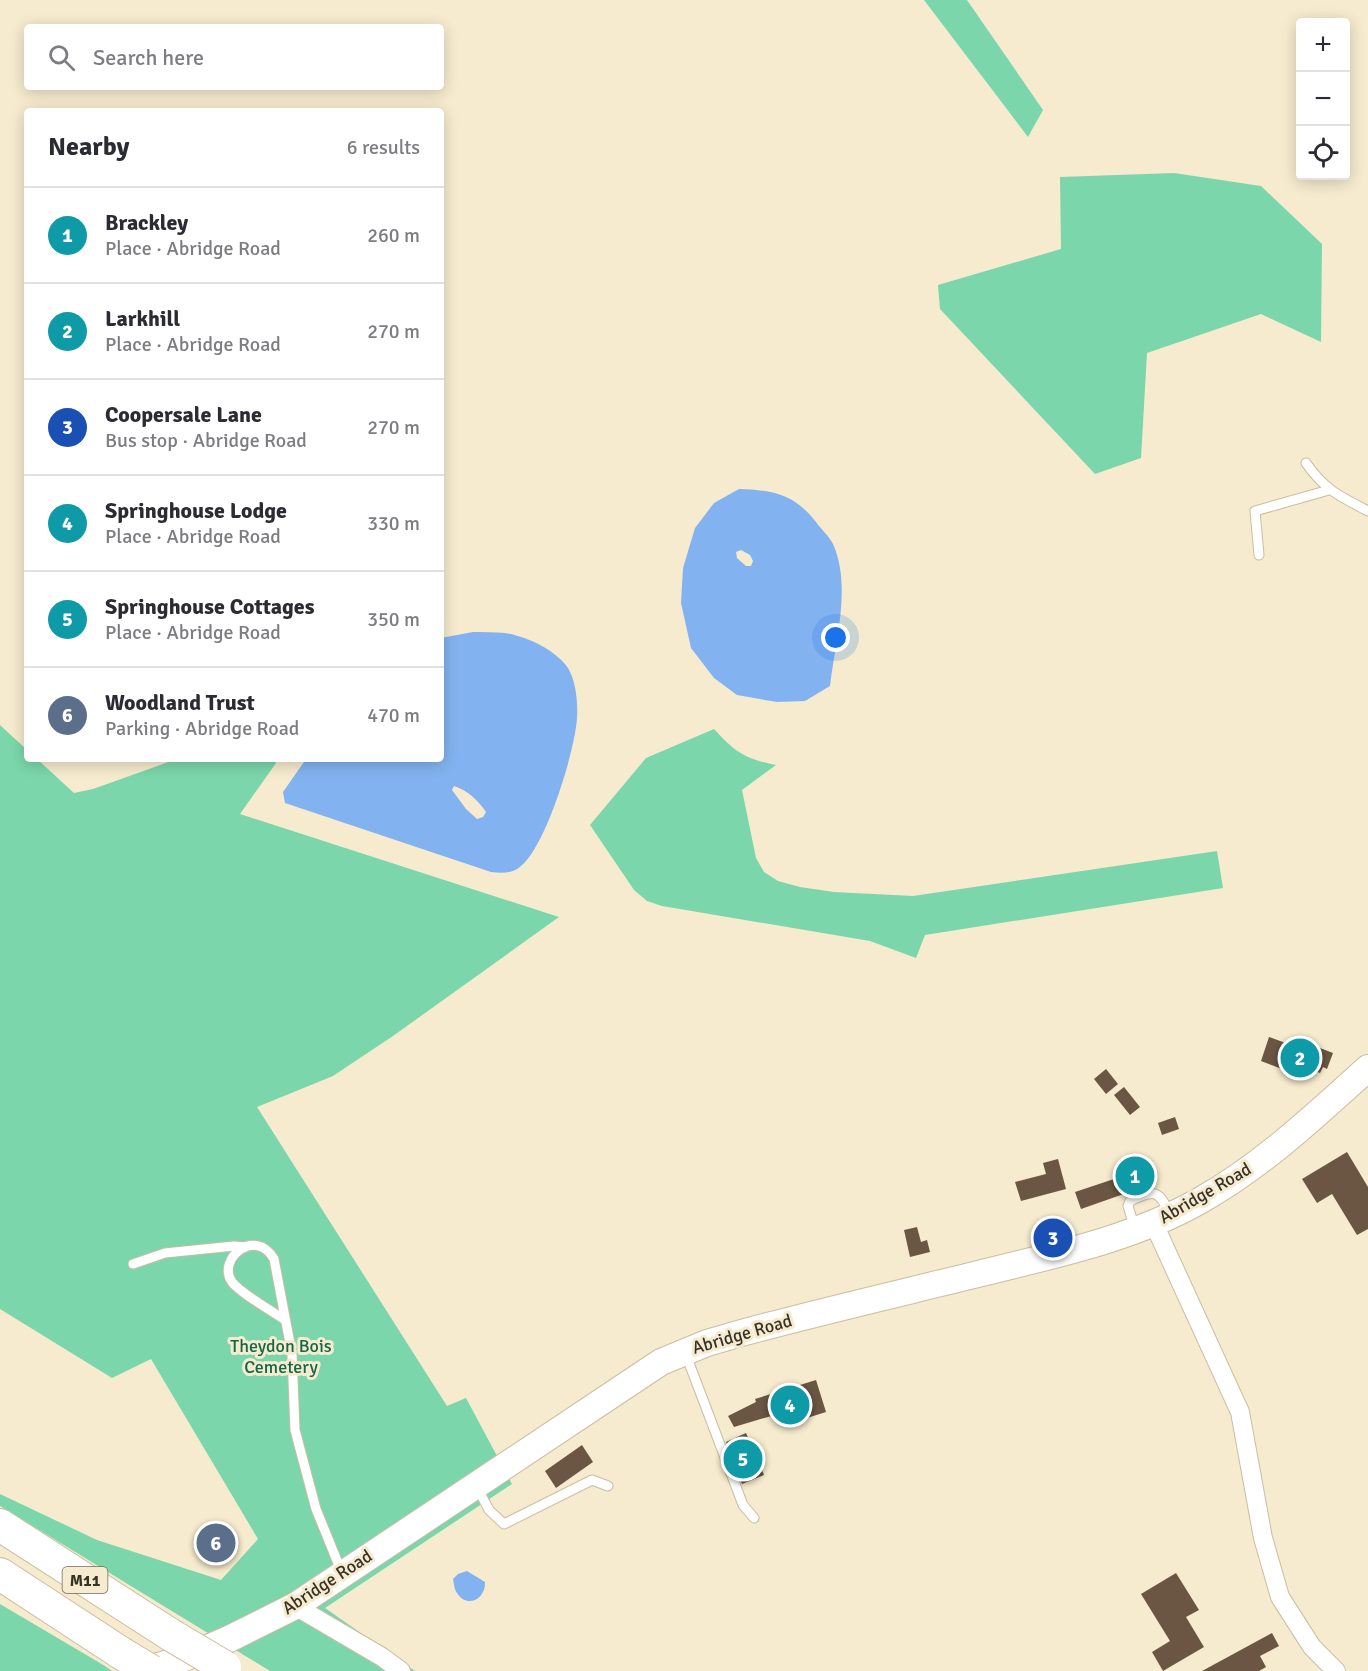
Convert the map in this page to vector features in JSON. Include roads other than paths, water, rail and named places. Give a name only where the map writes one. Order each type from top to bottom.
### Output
[{"type":"highway","name":"M11","points":[[0,1525],[171,1635],[229,1669]]},
{"type":"highway","name":"M11","points":[[0,1574],[131,1662],[151,1671]]},
{"type":"main road","name":"Abridge Road","points":[[131,1662],[182,1659],[295,1606],[661,1362],[684,1351],[756,1329],[1028,1262],[1100,1242],[1153,1223],[1200,1200],[1243,1174],[1368,1068]]},
{"type":"street","points":[[1153,1223],[1240,1412],[1263,1538],[1284,1607],[1312,1647],[1336,1671]]},
{"type":"street","points":[[295,1606],[382,1657],[401,1671]]},
{"type":"lane","points":[[1306,463],[1329,490],[1368,511]]},
{"type":"lane","points":[[1258,555],[1255,511],[1329,490]]},
{"type":"lane","points":[[285,1320],[243,1292],[230,1279],[228,1272],[232,1257],[245,1247],[253,1244],[261,1245],[274,1259],[292,1354],[296,1430],[316,1509],[342,1573]]},
{"type":"lane","points":[[134,1264],[165,1253],[212,1247],[245,1247]]},
{"type":"lane","points":[[684,1351],[743,1505],[754,1518]]},
{"type":"lane","points":[[476,1485],[489,1510],[504,1524],[592,1479],[608,1486]]},
{"type":"water","points":[[739,489],[782,495],[808,513],[833,544],[839,561],[842,596],[830,686],[805,701],[777,702],[737,695],[714,678],[691,648],[681,603],[683,568],[695,528],[714,503]],"holes":[[[741,550],[750,555],[753,561],[751,566],[746,566],[737,558],[736,552]]]},
{"type":"water","points":[[473,632],[505,633],[522,637],[556,655],[568,668],[573,679],[577,699],[577,718],[565,774],[540,839],[531,855],[518,869],[503,873],[491,872],[285,803],[283,792],[304,762],[444,762],[444,637]],"holes":[[[454,786],[468,793],[486,812],[483,817],[477,819],[466,809],[452,790]]]},
{"type":"water","points":[[467,1571],[485,1582],[482,1593],[471,1601],[461,1598],[453,1579],[458,1574]]},
{"type":"place","name":"Larkhill","points":[[1300,1058]]},
{"type":"place","name":"Brackley","points":[[1135,1176]]},
{"type":"place","name":"Coopersale Lane","points":[[1053,1238]]},
{"type":"place","name":"Springhouse Lodge","points":[[790,1405]]},
{"type":"place","name":"Springhouse Cottages","points":[[743,1459]]},
{"type":"place","name":"Woodland Trust","points":[[216,1543]]},
{"type":"park label","name":"Theydon Bois Cemetery","points":[[281,1356]]}]
